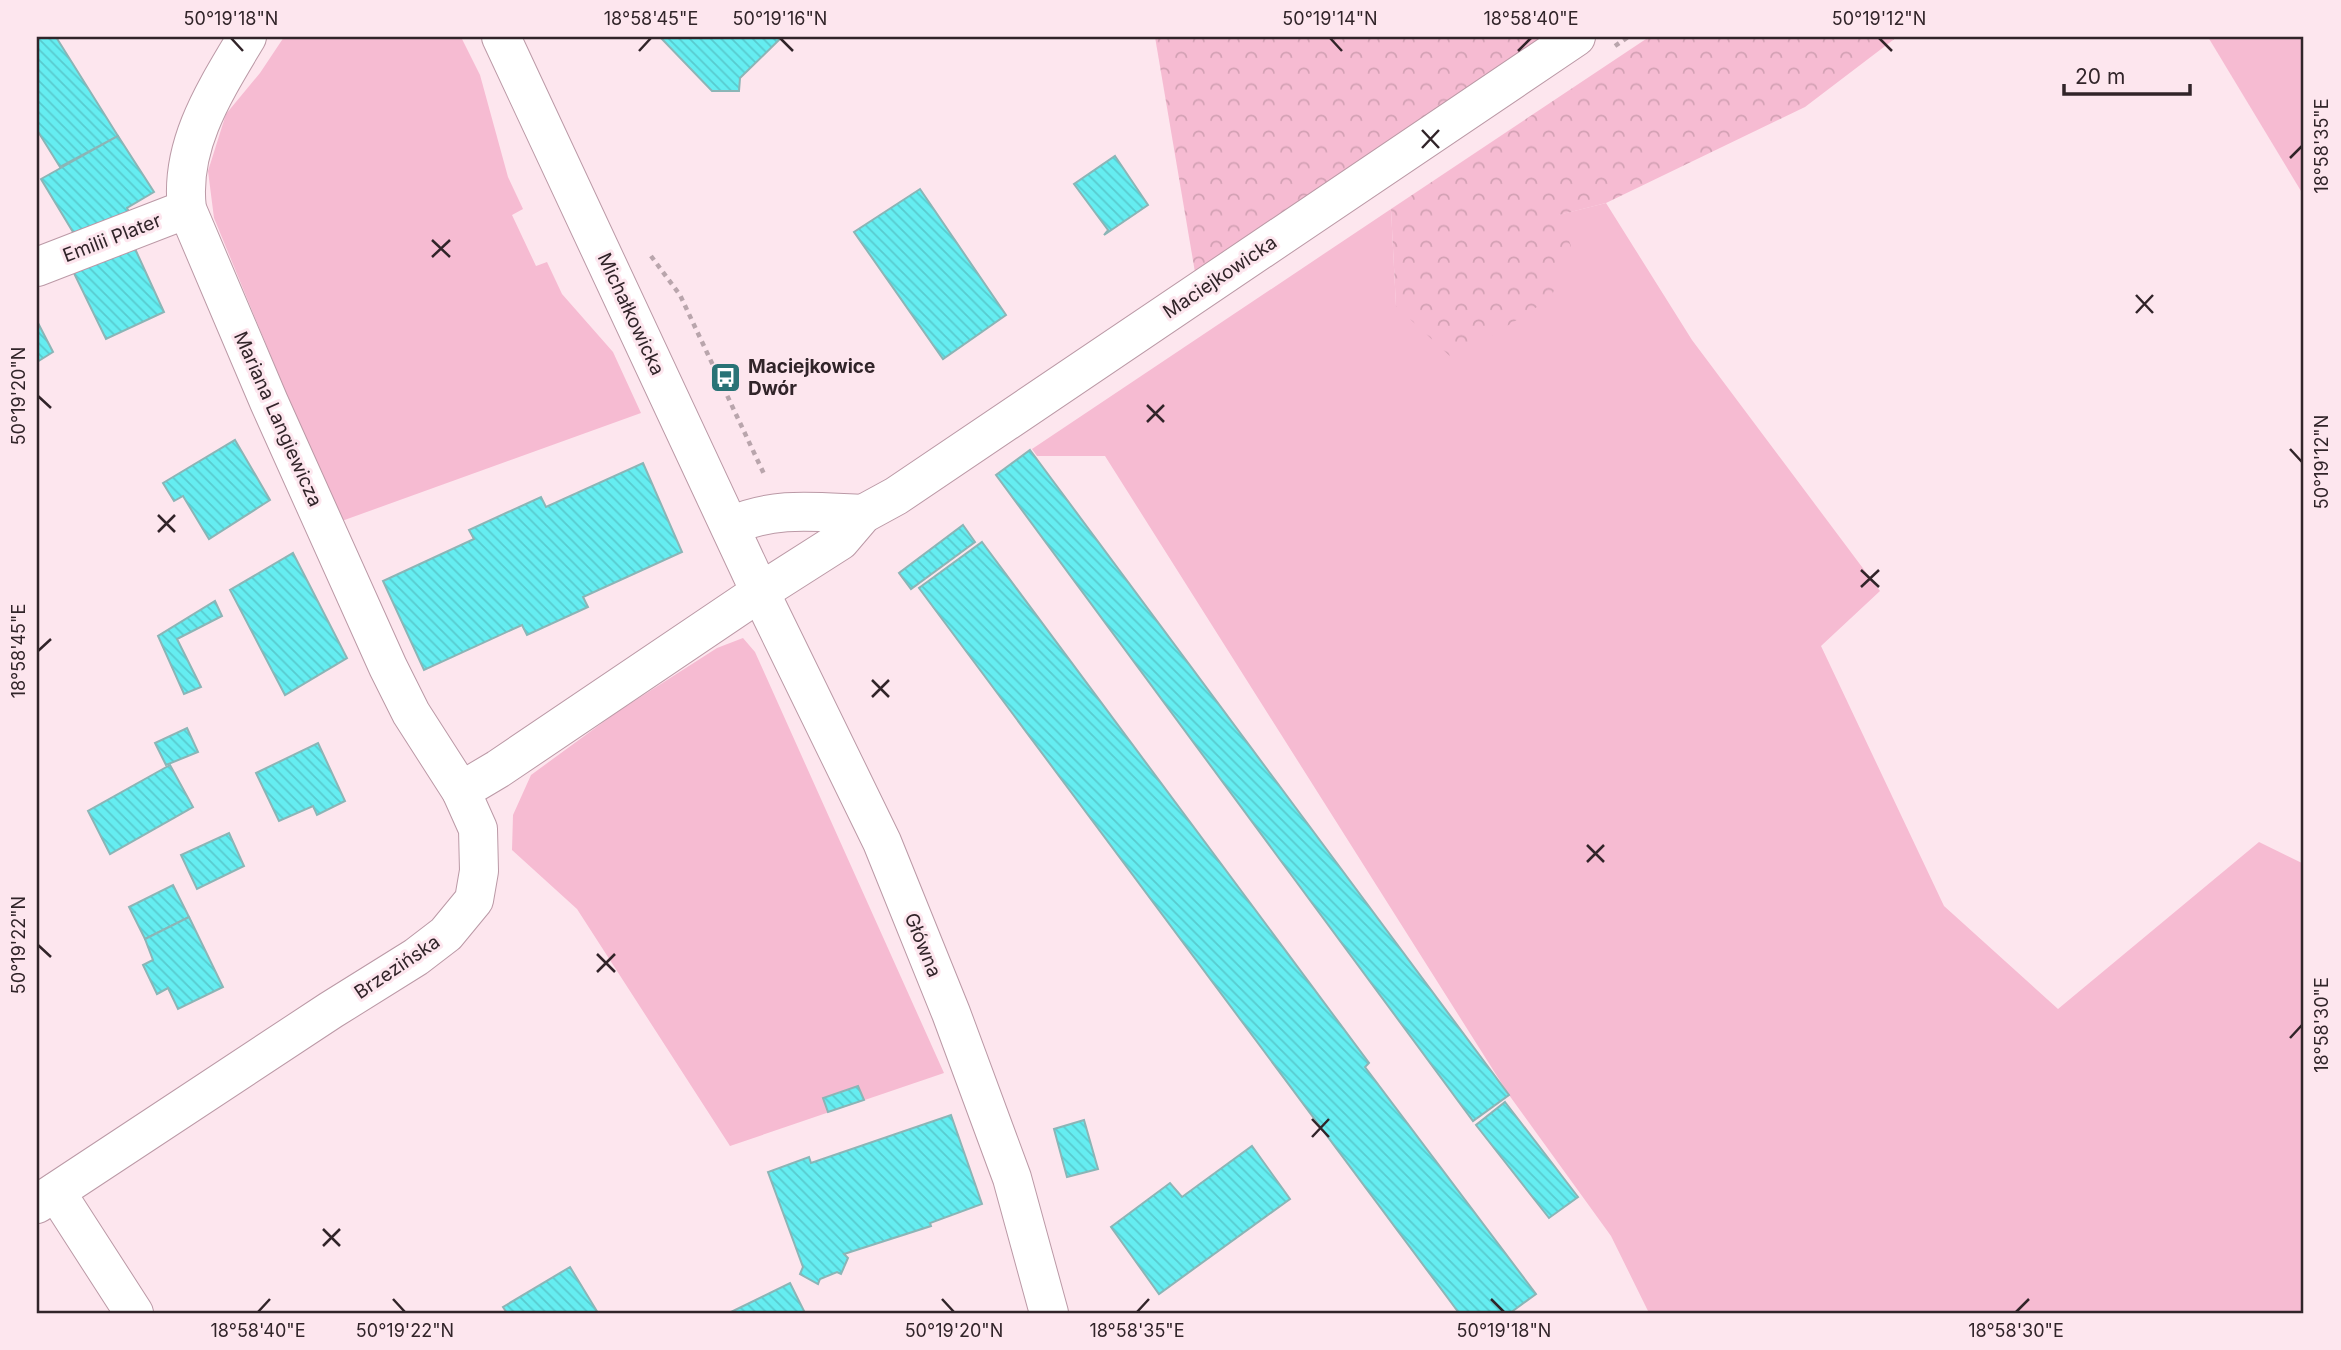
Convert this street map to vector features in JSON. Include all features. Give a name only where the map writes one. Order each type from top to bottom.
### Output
[{"type":"street","name":"Mariana Langiewicza","points":[[247,37],[201,117],[184,191],[187,209],[269,402],[388,667],[411,713],[461,791]]},
{"type":"street","name":"Michałkowicka","points":[[501,37],[760,592]]},
{"type":"street","name":"Maciejkowicka","points":[[760,592],[840,541],[863,514],[907,489],[1576,37]]},
{"type":"street","name":"Emilii Plater","points":[[37,267],[187,209]]},
{"type":"street","points":[[730,526],[752,516],[782,511],[863,514]]},
{"type":"street","points":[[461,791],[498,769],[760,592]]},
{"type":"street","name":"Główna","points":[[760,592],[882,842],[941,988],[1012,1178],[1049,1313]]},
{"type":"street","name":"Brzezińska","points":[[134,1313],[46,1198],[416,957],[446,934],[474,900],[479,871],[478,829],[461,791]]},
{"type":"path","points":[[648,251],[680,295],[768,480]]},
{"type":"green space","points":[[284,37],[461,37],[480,75],[508,177],[523,209],[512,215],[536,266],[547,262],[562,294],[613,352],[641,413],[339,522],[214,218],[208,171],[226,114],[260,73]]},
{"type":"green space","points":[[1155,37],[1553,37],[1197,284]]},
{"type":"green space","points":[[1649,37],[1897,37],[1805,107],[1606,203],[1559,215],[1571,246],[1551,298],[1454,360],[1396,306],[1391,209]]},
{"type":"green space","points":[[2208,37],[2304,37],[2304,196]]},
{"type":"green space","points":[[1606,203],[1692,340],[1880,591],[1821,646],[1944,906],[2058,1009],[2259,842],[2304,864],[2304,1313],[1649,1313],[1611,1236],[1509,1095],[1105,456],[1037,456],[1032,449],[1391,209],[1396,306],[1558,215]]},
{"type":"green space","points":[[743,638],[755,652],[944,1073],[730,1146],[577,909],[512,850],[513,815],[531,775],[617,712],[717,648]]},
{"type":"building","points":[[37,37],[56,37],[118,136],[60,167],[37,130]]},
{"type":"building","points":[[660,37],[782,37],[740,78],[739,91],[712,91]]},
{"type":"building","points":[[118,136],[154,192],[127,208],[131,216],[76,237],[41,179]]},
{"type":"building","points":[[1115,156],[1148,205],[1104,235],[1108,230],[1074,184]]},
{"type":"building","points":[[920,189],[1006,315],[943,359],[854,232]]},
{"type":"building","points":[[131,240],[164,312],[106,339],[71,267]]},
{"type":"building","points":[[37,321],[53,352],[37,362]]},
{"type":"building","points":[[235,440],[270,500],[209,539],[183,496],[174,501],[163,483]]},
{"type":"building","points":[[1030,450],[1509,1095],[1473,1121],[996,475]]},
{"type":"building","points":[[643,463],[682,552],[583,597],[588,607],[527,635],[522,625],[424,670],[383,581],[474,539],[469,530],[541,497],[546,507]]},
{"type":"building","points":[[963,525],[975,542],[911,589],[899,573]]},
{"type":"building","points":[[982,542],[1369,1063],[1365,1067],[1536,1294],[1510,1313],[1459,1313],[919,588]]},
{"type":"building","points":[[293,553],[347,658],[285,695],[230,590]]},
{"type":"building","points":[[215,601],[222,616],[177,639],[201,687],[184,694],[158,636]]},
{"type":"building","points":[[187,728],[198,752],[166,765],[155,743]]},
{"type":"building","points":[[318,743],[345,801],[317,815],[313,806],[279,821],[256,773]]},
{"type":"building","points":[[170,765],[193,807],[110,854],[88,811]]},
{"type":"building","points":[[229,833],[244,866],[197,889],[181,855]]},
{"type":"building","points":[[173,885],[189,917],[145,939],[129,907]]},
{"type":"building","points":[[189,917],[223,987],[178,1009],[168,988],[157,994],[143,965],[153,960],[145,939]]},
{"type":"building","points":[[858,1086],[864,1100],[828,1112],[823,1098]]},
{"type":"building","points":[[1505,1102],[1578,1197],[1549,1218],[1476,1125]]},
{"type":"building","points":[[951,1115],[982,1204],[930,1223],[931,1226],[844,1254],[848,1258],[841,1274],[837,1272],[820,1279],[818,1284],[800,1274],[803,1267],[768,1172],[809,1157],[811,1163]]},
{"type":"building","points":[[1084,1120],[1098,1169],[1067,1177],[1054,1129]]},
{"type":"building","points":[[1252,1146],[1290,1199],[1159,1294],[1111,1227],[1170,1183],[1182,1197]]},
{"type":"building","points":[[570,1267],[598,1313],[507,1313],[503,1307]]},
{"type":"building","points":[[790,1283],[805,1313],[729,1313]]},
{"type":"place","name":"Maciejkowice Dwór","points":[[725,377]]}]
